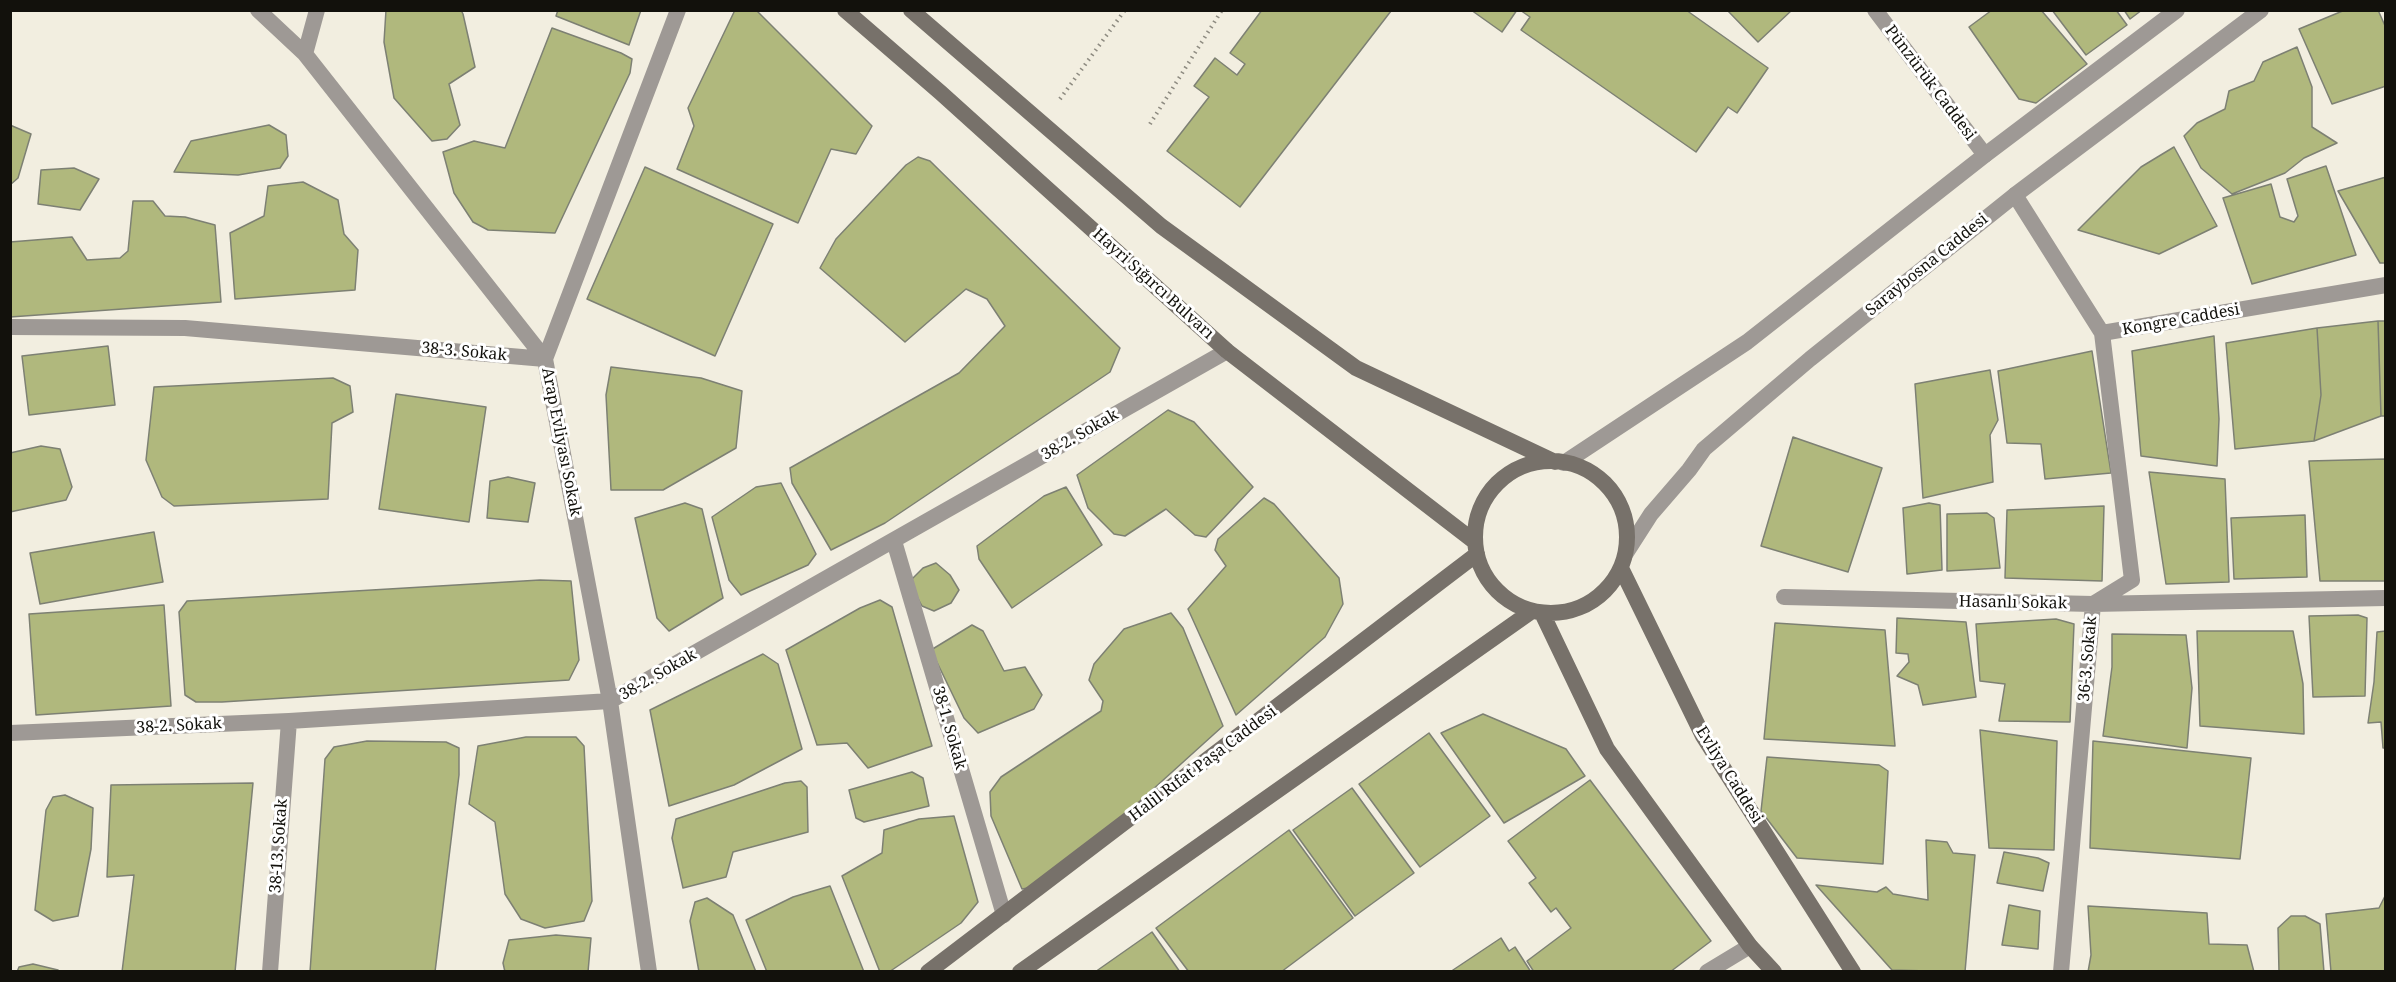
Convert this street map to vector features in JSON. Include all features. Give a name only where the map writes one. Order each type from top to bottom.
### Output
[{"type":"main road","name":"Hayri Sığırcı Bulvarı","points":[[845,10],[941,93],[1227,351],[1476,548]]},
{"type":"main road","points":[[911,10],[1161,226],[1356,368],[1560,462],[1582,467],[1612,492],[1625,519],[1628,538],[1624,560],[1607,590],[1587,605],[1570,611],[1537,612],[1517,606],[1486,579],[1476,548],[1477,518],[1481,506],[1492,489],[1515,470],[1534,463],[1560,462]]},
{"type":"main road","name":"Halil Rıfat Paşa Caddesi","points":[[928,972],[1476,548]]},
{"type":"main road","name":"Evliya Caddesi","points":[[1624,560],[1703,736],[1853,972]]},
{"type":"main road","points":[[1537,612],[1606,749],[1750,946],[1774,972]]},
{"type":"main road","points":[[1020,972],[1537,612]]},
{"type":"street","name":"Arap Evliyası Sokak","points":[[258,10],[305,54],[545,359],[610,701],[650,972]]},
{"type":"street","points":[[305,54],[317,10]]},
{"type":"street","points":[[545,359],[678,10]]},
{"type":"street","name":"Pünzürük Caddesi","points":[[1875,10],[1985,155]]},
{"type":"street","points":[[1560,462],[1747,342],[1985,155],[2177,10]]},
{"type":"street","name":"Saraybosna Caddesi","points":[[1624,560],[1651,514],[1704,449],[1810,359],[2015,195],[2261,10]]},
{"type":"street","name":"Kongre Caddesi","points":[[2015,195],[2102,333],[2385,285]]},
{"type":"street","name":"38-3. Sokak","points":[[10,327],[185,328],[545,359]]},
{"type":"street","name":"36-3. Sokak","points":[[2061,972],[2093,604],[2132,580],[2102,333]]},
{"type":"street","name":"38-2. Sokak","points":[[10,733],[289,721],[610,701],[1227,351]]},
{"type":"street","name":"38-1. Sokak","points":[[894,541],[1004,915]]},
{"type":"street","name":"Hasanlı Sokak","points":[[1784,597],[2093,604],[2385,598]]},
{"type":"street","name":"38-13. Sokak","points":[[270,972],[289,721]]},
{"type":"street","points":[[1707,972],[1750,946]]},
{"type":"path","points":[[1042,124],[1125,10]]},
{"type":"path","points":[[1150,124],[1222,10]]},
{"type":"building","points":[[386,10],[461,10],[463,14],[475,67],[449,84],[460,125],[447,139],[432,141],[394,98],[384,42]]},
{"type":"building","points":[[558,10],[641,10],[629,45],[556,16]]},
{"type":"building","points":[[735,10],[756,10],[872,126],[856,154],[831,149],[798,223],[677,169],[694,126],[688,108]]},
{"type":"building","points":[[1262,10],[1391,11],[1240,207],[1167,151],[1209,97],[1194,86],[1215,58],[1237,75],[1245,64],[1230,53]]},
{"type":"building","points":[[1471,10],[1517,10],[1502,32]]},
{"type":"building","points":[[1520,10],[1686,10],[1768,68],[1737,113],[1728,107],[1696,152],[1521,30],[1530,17]]},
{"type":"building","points":[[1727,10],[1792,10],[1758,42]]},
{"type":"building","points":[[1992,10],[2041,10],[2087,64],[2036,103],[2019,99],[1969,27]]},
{"type":"building","points":[[2052,10],[2116,10],[2127,25],[2086,55]]},
{"type":"building","points":[[2124,10],[2142,10],[2130,19]]},
{"type":"building","points":[[2345,10],[2378,10],[2386,28],[2386,86],[2332,104],[2299,29]]},
{"type":"building","points":[[552,28],[632,59],[630,73],[555,233],[488,230],[473,222],[454,193],[443,152],[474,141],[505,148]]},
{"type":"building","points":[[2297,47],[2312,87],[2312,127],[2337,143],[2304,158],[2285,173],[2232,194],[2201,168],[2184,136],[2197,123],[2225,109],[2229,91],[2254,81],[2263,62]]},
{"type":"building","points":[[10,125],[31,134],[18,178],[10,185]]},
{"type":"building","points":[[269,125],[286,135],[288,156],[280,168],[238,175],[174,172],[191,141]]},
{"type":"building","points":[[2174,147],[2217,226],[2159,254],[2078,230],[2141,167]]},
{"type":"building","points":[[918,157],[930,161],[1120,348],[1110,372],[885,523],[831,550],[792,483],[790,468],[959,373],[1005,326],[987,299],[966,289],[905,342],[820,268],[836,239],[906,165]]},
{"type":"building","points":[[2326,166],[2356,255],[2252,284],[2223,198],[2271,184],[2280,217],[2294,222],[2298,216],[2287,179]]},
{"type":"building","points":[[645,167],[773,224],[715,356],[587,299]]},
{"type":"building","points":[[74,168],[99,179],[80,210],[38,204],[41,170]]},
{"type":"building","points":[[2386,177],[2386,263],[2380,263],[2338,191]]},
{"type":"building","points":[[303,182],[338,200],[344,234],[358,250],[355,290],[235,299],[230,233],[264,216],[268,186]]},
{"type":"building","points":[[133,201],[153,201],[165,216],[185,217],[215,225],[221,302],[10,317],[10,242],[72,237],[87,260],[120,258],[128,251]]},
{"type":"building","points":[[2378,321],[2381,416],[2314,441],[2321,395],[2317,328]]},
{"type":"building","points":[[2378,321],[2386,321],[2386,416],[2381,416]]},
{"type":"building","points":[[2317,328],[2321,395],[2314,441],[2235,449],[2226,343]]},
{"type":"building","points":[[2214,336],[2219,419],[2217,466],[2141,456],[2132,351]]},
{"type":"building","points":[[108,346],[115,405],[29,415],[22,356]]},
{"type":"building","points":[[2092,351],[2111,473],[2045,479],[2041,444],[2007,443],[1998,371]]},
{"type":"building","points":[[611,367],[701,378],[742,391],[736,448],[663,490],[611,490],[606,395]]},
{"type":"building","points":[[1990,370],[1998,420],[1990,435],[1993,482],[1923,498],[1915,384]]},
{"type":"building","points":[[333,378],[350,386],[353,412],[332,423],[328,499],[174,506],[162,497],[146,460],[154,387]]},
{"type":"building","points":[[396,394],[486,407],[469,522],[379,509]]},
{"type":"building","points":[[1168,410],[1194,422],[1253,487],[1206,537],[1195,535],[1166,509],[1125,536],[1114,534],[1088,508],[1077,475]]},
{"type":"building","points":[[1793,437],[1882,468],[1848,572],[1761,546]]},
{"type":"building","points":[[41,446],[60,449],[72,487],[66,500],[10,512],[10,453]]},
{"type":"building","points":[[2386,459],[2386,581],[2320,581],[2309,461]]},
{"type":"building","points":[[2149,472],[2225,479],[2229,582],[2166,584]]},
{"type":"building","points":[[508,477],[535,483],[528,522],[487,518],[490,481]]},
{"type":"building","points":[[781,483],[816,554],[808,565],[741,595],[729,580],[712,517],[756,487]]},
{"type":"building","points":[[1066,487],[1102,545],[1012,608],[979,559],[977,546],[1044,496]]},
{"type":"building","points":[[1264,498],[1274,504],[1339,578],[1343,604],[1325,637],[1236,715],[1188,609],[1226,566],[1215,550],[1218,539]]},
{"type":"building","points":[[685,503],[702,509],[723,598],[669,631],[657,618],[635,518]]},
{"type":"building","points":[[1929,503],[1940,505],[1942,570],[1907,574],[1903,508]]},
{"type":"building","points":[[2104,506],[2102,581],[2005,578],[2007,510]]},
{"type":"building","points":[[1987,513],[1994,518],[2000,568],[1947,571],[1947,514]]},
{"type":"building","points":[[2305,515],[2307,577],[2234,579],[2231,518]]},
{"type":"building","points":[[154,532],[163,582],[40,604],[30,553]]},
{"type":"building","points":[[936,563],[950,575],[959,590],[951,603],[934,611],[922,606],[909,582],[923,568]]},
{"type":"building","points":[[540,580],[571,581],[579,660],[569,680],[222,702],[196,702],[185,695],[179,612],[187,601]]},
{"type":"building","points":[[880,600],[892,607],[932,746],[868,768],[847,743],[817,745],[786,650],[860,608]]},
{"type":"building","points":[[164,605],[171,706],[36,715],[29,614]]},
{"type":"building","points":[[1171,613],[1183,628],[1223,726],[1109,829],[1039,886],[1022,889],[991,816],[990,792],[1001,777],[1101,711],[1103,701],[1089,680],[1094,664],[1124,629]]},
{"type":"building","points":[[2358,615],[2367,618],[2365,696],[2313,697],[2309,616]]},
{"type":"building","points":[[1897,618],[1966,622],[1976,697],[1923,705],[1918,685],[1897,676],[1909,662],[1908,654],[1896,653]]},
{"type":"building","points":[[2056,619],[2074,624],[2070,722],[1999,721],[2005,684],[1980,681],[1976,624]]},
{"type":"building","points":[[1775,623],[1885,630],[1895,746],[1764,739]]},
{"type":"building","points":[[972,625],[983,631],[1004,671],[1025,667],[1042,695],[1034,709],[978,733],[964,718],[931,650]]},
{"type":"building","points":[[2197,631],[2293,631],[2303,684],[2304,734],[2200,726]]},
{"type":"building","points":[[2386,631],[2386,748],[2383,748],[2381,722],[2368,723],[2374,682],[2377,632]]},
{"type":"building","points":[[2112,634],[2186,635],[2192,688],[2187,748],[2103,736],[2112,667]]},
{"type":"building","points":[[763,654],[778,664],[802,749],[734,785],[669,806],[650,710]]},
{"type":"building","points":[[1483,714],[1566,749],[1585,776],[1504,823],[1441,733]]},
{"type":"building","points":[[1980,730],[2057,741],[2054,850],[1989,848]]},
{"type":"building","points":[[1429,733],[1490,816],[1420,867],[1359,784]]},
{"type":"building","points":[[526,737],[576,737],[584,746],[592,901],[584,921],[545,928],[521,919],[505,894],[495,822],[469,804],[478,746]]},
{"type":"building","points":[[367,741],[446,742],[459,748],[459,775],[435,972],[310,972],[325,759],[334,747]]},
{"type":"building","points":[[2093,741],[2251,758],[2240,859],[2090,848]]},
{"type":"building","points":[[1767,757],[1879,765],[1888,771],[1883,864],[1797,858],[1761,811]]},
{"type":"building","points":[[912,772],[923,778],[929,806],[864,822],[856,818],[849,790]]},
{"type":"building","points":[[1590,780],[1711,941],[1670,972],[1534,972],[1527,961],[1571,928],[1556,908],[1551,912],[1529,883],[1536,878],[1508,841]]},
{"type":"building","points":[[801,781],[807,787],[808,832],[733,852],[726,877],[683,888],[672,838],[676,819],[785,783]]},
{"type":"building","points":[[253,783],[235,972],[122,972],[134,875],[107,877],[111,785]]},
{"type":"building","points":[[1352,788],[1414,873],[1355,916],[1293,830]]},
{"type":"building","points":[[65,795],[93,808],[91,849],[78,916],[53,921],[35,910],[46,810],[53,797]]},
{"type":"building","points":[[954,816],[978,902],[961,923],[889,972],[880,972],[842,876],[882,853],[884,830],[919,819]]},
{"type":"building","points":[[1289,830],[1353,918],[1281,972],[1189,972],[1156,928]]},
{"type":"building","points":[[1926,840],[1947,842],[1953,853],[1975,855],[1965,972],[1892,970],[1816,885],[1877,892],[1886,887],[1893,894],[1928,900]]},
{"type":"building","points":[[2004,852],[2038,858],[2049,863],[2043,891],[1997,883]]},
{"type":"building","points":[[830,886],[864,972],[767,972],[746,920],[793,897]]},
{"type":"building","points":[[2386,894],[2386,972],[2331,972],[2326,914],[2379,908]]},
{"type":"building","points":[[707,898],[733,915],[756,972],[699,972],[690,921],[695,902]]},
{"type":"building","points":[[2009,905],[2040,911],[2038,949],[2002,945]]},
{"type":"building","points":[[2088,906],[2207,913],[2209,944],[2247,945],[2254,972],[2088,972],[2091,955]]},
{"type":"building","points":[[2291,916],[2305,916],[2320,924],[2324,972],[2279,972],[2278,928]]},
{"type":"building","points":[[1152,932],[1180,972],[1095,972]]},
{"type":"building","points":[[556,935],[591,938],[588,972],[505,972],[503,963],[509,940]]},
{"type":"building","points":[[1501,938],[1509,951],[1515,947],[1531,972],[1450,972]]},
{"type":"building","points":[[33,964],[60,972],[17,972],[19,967]]}]
